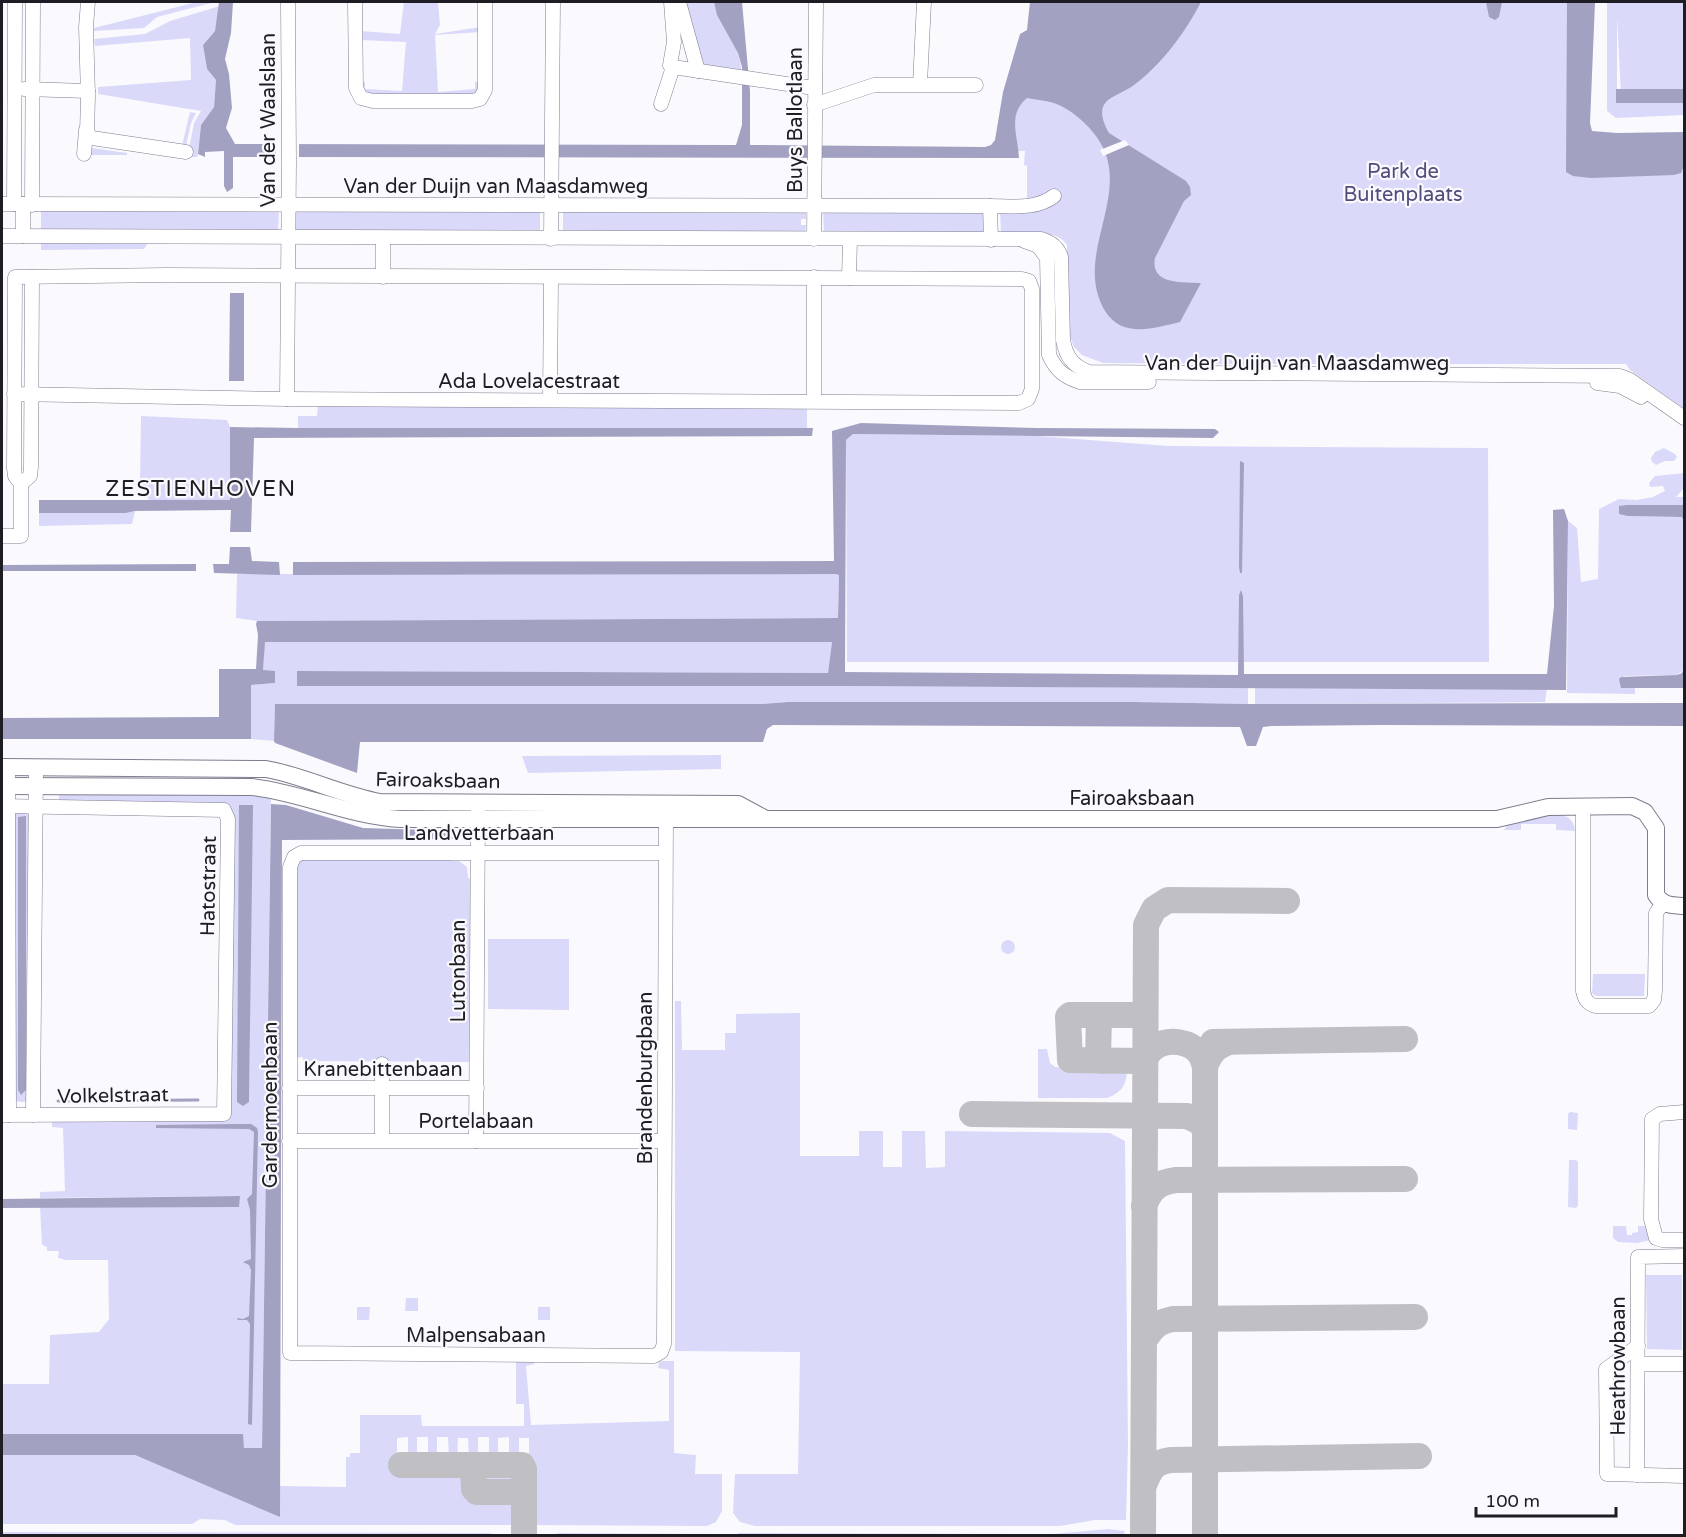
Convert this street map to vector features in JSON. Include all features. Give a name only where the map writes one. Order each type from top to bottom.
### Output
[{"type":"main road","name":"Fairoaksbaan","points":[[5,767],[266,769],[308,779],[362,799],[380,802],[478,810],[666,811],[768,819],[1497,819],[1548,807],[1632,807],[1646,812],[1656,828],[1656,895],[1663,903]]},
{"type":"main road","name":"Fairoaksbaan","points":[[5,786],[252,787],[283,792],[378,818],[478,810]]},
{"type":"main road","points":[[1663,903],[1671,906],[1684,906]]},
{"type":"street","points":[[15,2],[13,89],[18,204],[24,236]]},
{"type":"street","points":[[18,204],[33,90],[33,2]]},
{"type":"street","points":[[84,154],[88,90],[86,30],[88,2]]},
{"type":"street","name":"Van der Waalslaan","points":[[287,399],[288,2]]},
{"type":"street","points":[[355,2],[356,88],[361,98],[373,101],[472,101],[480,99],[485,90],[485,2]]},
{"type":"street","points":[[551,239],[553,2]]},
{"type":"street","name":"Buys Ballotlaan","points":[[814,239],[816,2]]},
{"type":"street","points":[[920,84],[924,2]]},
{"type":"street","points":[[676,8],[690,41],[698,71]]},
{"type":"street","points":[[661,104],[673,67],[670,62],[676,8]]},
{"type":"street","points":[[674,42],[690,41]]},
{"type":"street","points":[[673,67],[814,88]]},
{"type":"street","points":[[814,105],[874,85],[976,85]]},
{"type":"street","points":[[13,89],[88,90]]},
{"type":"street","points":[[86,130],[92,138],[186,152]]},
{"type":"street","name":"Van der Duijn van Maasdamweg","points":[[18,204],[990,206],[1033,205],[1054,196]]},
{"type":"street","points":[[990,206],[991,240]]},
{"type":"street","name":"Van der Duijn van Maasdamweg","points":[[2,236],[1041,239],[1052,243],[1060,252],[1064,350],[1074,364],[1089,372],[1620,376],[1630,380],[1684,418]]},
{"type":"street","points":[[383,238],[383,277]]},
{"type":"street","points":[[2,536],[21,536],[21,484],[15,476],[14,468],[15,277],[849,278],[850,239]]},
{"type":"street","name":"Van der Duijn van Maasdamweg","points":[[1011,239],[1033,243],[1042,249],[1047,258],[1049,355],[1061,373],[1080,382],[1611,384],[1627,389],[1684,428]]},
{"type":"street","points":[[21,484],[30,476],[31,467],[32,277]]},
{"type":"street","points":[[814,277],[814,401]]},
{"type":"street","points":[[550,400],[551,278]]},
{"type":"street","name":"Ada Lovelacestraat","points":[[14,394],[287,399],[1019,403],[1028,399],[1032,389],[1032,290],[1029,281],[1022,279],[849,278]]},
{"type":"street","points":[[5,767],[5,1115]]},
{"type":"street","points":[[33,1115],[36,767]]},
{"type":"street","name":"Hatostraat","points":[[5,806],[224,810],[228,819],[224,1114]]},
{"type":"street","points":[[1583,807],[1583,991],[1584,999],[1589,1004],[1610,1007],[1649,1006],[1654,1000],[1656,913],[1663,903]]},
{"type":"street","name":"Lutonbaan","points":[[476,1141],[478,810]]},
{"type":"street","name":"Brandenburgbaan","points":[[661,1352],[664,1344],[666,811]]},
{"type":"street","name":"Landvetterbaan","points":[[294,857],[301,853],[665,853]]},
{"type":"street","name":"Gardermoenbaan","points":[[290,1353],[290,867],[294,857]]},
{"type":"street","points":[[382,1064],[382,1140]]},
{"type":"street","name":"Kranebittenbaan","points":[[289,1088],[477,1088]]},
{"type":"street","points":[[1684,1112],[1660,1114],[1652,1119],[1651,1219],[1656,1238],[1684,1240]]},
{"type":"street","name":"Volkelstraat","points":[[5,1115],[224,1114]]},
{"type":"street","name":"Portelabaan","points":[[289,1141],[664,1141]]},
{"type":"street","name":"Heathrowbaan","points":[[1637,1475],[1638,1257],[1684,1256]]},
{"type":"street","points":[[1638,1346],[1606,1368],[1607,1474],[1684,1476]]},
{"type":"street","name":"Malpensabaan","points":[[290,1353],[654,1356],[661,1352]]},
{"type":"street","points":[[1638,1364],[1684,1364]]},
{"type":"green space","points":[[197,2],[215,2],[157,17],[144,28],[94,31],[94,28]]},
{"type":"green space","points":[[404,2],[438,2],[440,25],[435,34],[481,27],[481,32],[435,35],[438,92],[475,89],[475,82],[481,82],[480,94],[375,96],[372,93],[372,96],[363,96],[359,82],[365,82],[365,89],[402,91],[406,42],[360,40],[360,31],[400,34]]},
{"type":"green space","points":[[683,2],[714,2],[735,46],[741,64],[741,73],[704,66]]},
{"type":"green space","name":"Park de Buitenplaats","points":[[1039,2],[1580,2],[1585,143],[1684,140],[1684,409],[1630,370],[1626,364],[1247,364],[1246,366],[1103,363],[1082,355],[1074,347],[1070,337],[1066,302],[1067,245],[1052,235],[1001,234],[1000,211],[1030,210],[1030,198],[1027,198],[1027,166],[1024,165],[1025,151],[1018,151],[1014,123]]},
{"type":"green space","points":[[1607,2],[1684,2],[1684,95],[1621,94],[1617,17],[1617,103],[1684,103],[1684,115],[1616,118],[1607,111]]},
{"type":"green space","points":[[220,6],[215,31],[203,45],[207,69],[216,80],[214,107],[201,125],[197,157],[184,157],[189,149],[194,123],[201,111],[98,94],[98,87],[191,80],[190,38],[95,46],[94,39],[145,34],[170,21]]},
{"type":"green space","points":[[190,112],[196,113],[191,123],[185,150],[181,150]]},
{"type":"green space","points":[[92,148],[127,153],[127,155],[91,155]]},
{"type":"green space","points":[[41,209],[279,209],[278,234],[41,232]]},
{"type":"green space","points":[[296,209],[540,209],[540,234],[296,233]]},
{"type":"green space","points":[[563,209],[806,209],[806,219],[801,219],[801,225],[806,225],[805,234],[563,233]]},
{"type":"green space","points":[[823,210],[983,210],[983,234],[824,234]]},
{"type":"green space","points":[[41,242],[148,243],[144,249],[41,250]]},
{"type":"green space","points":[[318,404],[807,405],[807,428],[298,428],[298,416],[317,416]]},
{"type":"green space","points":[[141,416],[227,420],[230,427],[230,500],[149,500],[140,486]]},
{"type":"green space","points":[[853,434],[1037,436],[1168,446],[1488,448],[1489,662],[847,662],[846,440]]},
{"type":"green space","points":[[1664,448],[1677,457],[1674,461],[1665,461],[1656,465],[1651,458],[1655,452]]},
{"type":"green space","points":[[1684,473],[1684,488],[1676,497],[1684,497],[1684,505],[1626,505],[1619,507],[1619,514],[1682,517],[1684,522],[1684,669],[1677,675],[1624,676],[1621,688],[1635,688],[1635,694],[1567,693],[1568,521],[1577,528],[1581,582],[1598,579],[1599,509],[1619,499],[1637,500],[1653,497],[1665,491],[1663,486],[1650,487],[1649,483],[1655,476]]},
{"type":"green space","points":[[135,511],[132,524],[39,526],[39,513],[126,513]]},
{"type":"green space","points":[[237,574],[835,574],[839,575],[838,618],[257,621],[236,618]]},
{"type":"green space","points":[[264,642],[832,642],[828,673],[298,671],[298,686],[1248,688],[1248,704],[788,702],[762,704],[275,704],[274,741],[251,739],[250,685],[275,683],[263,670]]},
{"type":"green space","points":[[1255,688],[1547,689],[1545,702],[1255,704]]},
{"type":"green space","points":[[721,755],[721,769],[528,773],[522,756]]},
{"type":"green space","points":[[59,790],[271,793],[262,1449],[244,1448],[242,1434],[2,1434],[2,1384],[49,1384],[50,1335],[99,1332],[109,1319],[108,1260],[66,1260],[58,1258],[59,1251],[47,1251],[47,1247],[42,1245],[40,1207],[239,1206],[239,1196],[40,1198],[40,1192],[65,1191],[63,1128],[52,1127],[52,1120],[228,1119],[221,803],[59,802]],"holes":[[[252,805],[249,1102],[243,1105]]]},
{"type":"green space","points":[[30,812],[29,1101],[22,1102],[15,1101],[14,813]],"holes":[[[19,817],[26,817],[26,1090],[22,1094],[18,1090]]]},
{"type":"green space","points":[[1534,814],[1566,816],[1574,824],[1575,831],[1556,830],[1556,824],[1521,824],[1521,830],[1504,830],[1508,825]]},
{"type":"green space","points":[[302,859],[452,859],[467,867],[470,879],[470,1062],[303,1061],[303,1057],[294,1058],[294,875]]},
{"type":"green space","points":[[488,939],[569,939],[569,1010],[488,1009]]},
{"type":"green space","points":[[1008,940],[1013,942],[1015,947],[1013,952],[1008,954],[1003,952],[1001,947],[1003,942]]},
{"type":"green space","points":[[1593,974],[1645,974],[1644,996],[1596,996],[1592,993]]},
{"type":"green space","points":[[675,1001],[681,1001],[682,1050],[725,1050],[725,1033],[736,1033],[736,1014],[800,1013],[800,1156],[859,1156],[859,1131],[883,1131],[883,1167],[902,1167],[902,1131],[925,1131],[926,1168],[945,1167],[945,1131],[1110,1133],[1125,1141],[1128,1444],[1126,1520],[1095,1520],[1060,1526],[755,1526],[740,1522],[733,1513],[735,1474],[798,1474],[800,1352],[675,1351]]},
{"type":"green space","points":[[1038,1049],[1047,1049],[1050,1063],[1055,1067],[1127,1067],[1125,1083],[1117,1093],[1107,1098],[1038,1098]]},
{"type":"green space","points":[[1570,1112],[1578,1113],[1577,1130],[1568,1129]]},
{"type":"green space","points":[[1569,1160],[1578,1162],[1578,1205],[1576,1208],[1568,1207]]},
{"type":"green space","points":[[1613,1226],[1626,1226],[1627,1235],[1632,1235],[1638,1232],[1638,1226],[1647,1226],[1648,1237],[1651,1240],[1637,1243],[1618,1242],[1613,1238]]},
{"type":"green space","points":[[1646,1275],[1682,1275],[1682,1350],[1647,1349]]},
{"type":"green space","points":[[406,1298],[418,1298],[418,1311],[405,1311]]},
{"type":"green space","points":[[357,1307],[370,1307],[369,1320],[357,1320]]},
{"type":"green space","points":[[538,1307],[550,1307],[550,1320],[538,1320]]},
{"type":"green space","points":[[535,1360],[534,1364],[526,1366],[531,1425],[669,1421],[669,1370],[658,1368],[661,1361],[674,1361],[674,1453],[696,1455],[695,1474],[722,1474],[722,1511],[716,1522],[707,1526],[531,1525],[529,1438],[519,1438],[519,1459],[509,1460],[509,1437],[498,1438],[498,1460],[489,1460],[489,1437],[478,1437],[478,1460],[469,1460],[468,1438],[458,1438],[457,1460],[449,1459],[448,1437],[437,1437],[437,1460],[428,1459],[428,1437],[417,1437],[417,1460],[408,1459],[408,1437],[397,1438],[397,1460],[391,1460],[392,1469],[465,1470],[468,1473],[468,1492],[472,1496],[512,1497],[516,1500],[517,1525],[235,1525],[225,1520],[200,1519],[192,1524],[2,1524],[2,1455],[135,1455],[280,1516],[280,1486],[346,1487],[346,1457],[350,1457],[350,1453],[360,1453],[360,1415],[421,1415],[422,1426],[524,1426],[524,1404],[516,1404],[516,1361]]},
{"type":"green space","points":[[511,1470],[516,1474],[516,1483],[512,1487],[482,1487],[479,1484],[479,1475],[482,1471]]},
{"type":"green space","points":[[1108,1529],[1125,1531],[1123,1536],[736,1535],[739,1533],[1053,1534]]},
{"type":"green space","points":[[2,1532],[489,1533],[496,1535],[2,1536]]},
{"type":"green space","points":[[559,1533],[716,1534],[718,1535],[552,1535]]},
{"type":"shaded area","points":[[219,2],[233,2],[231,33],[225,59],[229,74],[232,108],[226,128],[235,144],[736,145],[742,125],[742,67],[738,53],[717,15],[714,2],[742,2],[750,91],[750,145],[985,147],[991,145],[995,140],[1003,92],[1020,34],[1027,30],[1030,2],[1201,2],[1188,25],[1163,58],[1134,85],[1106,102],[1102,113],[1109,133],[1186,181],[1190,187],[1191,195],[1184,201],[1155,258],[1155,267],[1163,278],[1177,282],[1201,283],[1180,322],[1140,329],[1130,328],[1112,320],[1097,293],[1095,274],[1096,255],[1110,180],[1106,154],[1092,130],[1071,112],[1055,103],[1027,98],[1017,111],[1015,118],[1019,158],[233,157],[233,188],[227,192],[224,186],[224,151],[205,152],[205,157],[198,154],[201,125],[214,107],[216,80],[207,69],[203,45],[215,31]]},
{"type":"shaded area","points":[[1486,2],[1502,2],[1499,17],[1495,20],[1489,17]]},
{"type":"shaded area","points":[[1567,2],[1595,2],[1590,123],[1592,131],[1684,132],[1681,173],[1591,178],[1573,176],[1566,172]]},
{"type":"shaded area","points":[[1616,89],[1684,89],[1684,103],[1616,103]]},
{"type":"shaded area","points":[[230,293],[244,293],[244,381],[229,381]]},
{"type":"shaded area","points":[[861,423],[1037,428],[1215,429],[1219,432],[1213,438],[853,434],[846,440],[845,672],[1238,675],[1239,595],[1241,590],[1244,674],[1547,674],[1554,606],[1553,510],[1564,509],[1568,521],[1566,690],[297,686],[297,671],[828,673],[832,642],[265,642],[263,670],[275,671],[275,683],[251,685],[251,739],[2,739],[2,718],[219,717],[219,669],[256,669],[257,621],[838,618],[839,575],[835,574],[293,575],[293,562],[834,561],[832,431]]},
{"type":"shaded area","points":[[230,427],[813,428],[812,436],[254,438],[251,532],[230,532],[231,510],[39,513],[39,500],[230,500]]},
{"type":"shaded area","points":[[1240,461],[1244,463],[1242,573],[1239,567]]},
{"type":"shaded area","points":[[1684,505],[1684,522],[1682,517],[1619,514],[1619,506]]},
{"type":"shaded area","points":[[230,547],[250,547],[252,561],[279,562],[280,575],[214,573],[213,564],[229,564]]},
{"type":"shaded area","points":[[196,564],[196,571],[2,571],[2,565]]},
{"type":"shaded area","points":[[1684,667],[1684,688],[1621,688],[1619,679],[1621,677],[1677,675],[1682,673]]},
{"type":"shaded area","points":[[788,702],[1684,703],[1684,726],[1272,726],[1263,727],[1256,746],[1247,746],[1240,727],[773,725],[767,729],[763,742],[360,742],[357,773],[274,741],[275,704],[762,704]]},
{"type":"shaded area","points":[[271,804],[286,805],[363,828],[461,831],[460,839],[282,840],[280,1517],[135,1455],[2,1455],[2,1434],[243,1434],[244,1448],[262,1448]]},
{"type":"shaded area","points":[[239,805],[253,805],[249,1102],[243,1106],[237,1102]]},
{"type":"shaded area","points":[[26,816],[26,1090],[21,1095],[18,1090],[18,817]]},
{"type":"shaded area","points":[[251,1124],[257,1128],[258,1132],[252,1425],[248,1424],[250,1324],[247,1320],[237,1318],[243,1319],[249,1316],[251,1270],[249,1265],[243,1262],[251,1259],[250,1210],[247,1199],[252,1194],[254,1132],[249,1129],[156,1128],[156,1125]]},
{"type":"shaded area","points":[[240,1196],[239,1207],[2,1208],[2,1199]]},
{"type":"pier","points":[[1125,140],[1129,145],[1103,156],[1100,150]]},
{"type":"pier","points":[[275,141],[301,141],[299,158],[301,160],[275,160],[277,143]]},
{"type":"waterway","points":[[58,1101],[198,1100]]},
{"type":"taxiway","points":[[1143,1536],[1146,925],[1154,909],[1168,900],[1287,901]]},
{"type":"taxiway","points":[[1145,1012],[1140,1015],[1070,1015],[1068,1017],[1070,1060],[1142,1061],[1155,1047],[1167,1042],[1179,1042],[1196,1050],[1201,1055],[1205,1067]]},
{"type":"taxiway","points":[[1099,1016],[1098,1058],[1102,1061]]},
{"type":"taxiway","points":[[1213,1042],[1405,1039]]},
{"type":"taxiway","points":[[1205,1536],[1205,1067],[1214,1051],[1229,1042]]},
{"type":"taxiway","points":[[972,1114],[1187,1116],[1200,1122],[1205,1130]]},
{"type":"taxiway","points":[[1144,1206],[1149,1195],[1156,1188],[1176,1180],[1405,1179]]},
{"type":"taxiway","points":[[1144,1341],[1156,1326],[1173,1319],[1415,1317]]},
{"type":"taxiway","points":[[1144,1485],[1153,1468],[1171,1460],[1419,1456]]},
{"type":"taxiway","points":[[401,1465],[522,1465],[524,1469],[524,1536]]},
{"type":"taxiway","points":[[470,1465],[473,1469],[474,1489],[477,1492],[521,1492],[524,1497]]},
{"type":"district","name":"ZESTIENHOVEN","points":[[201,488]]}]
